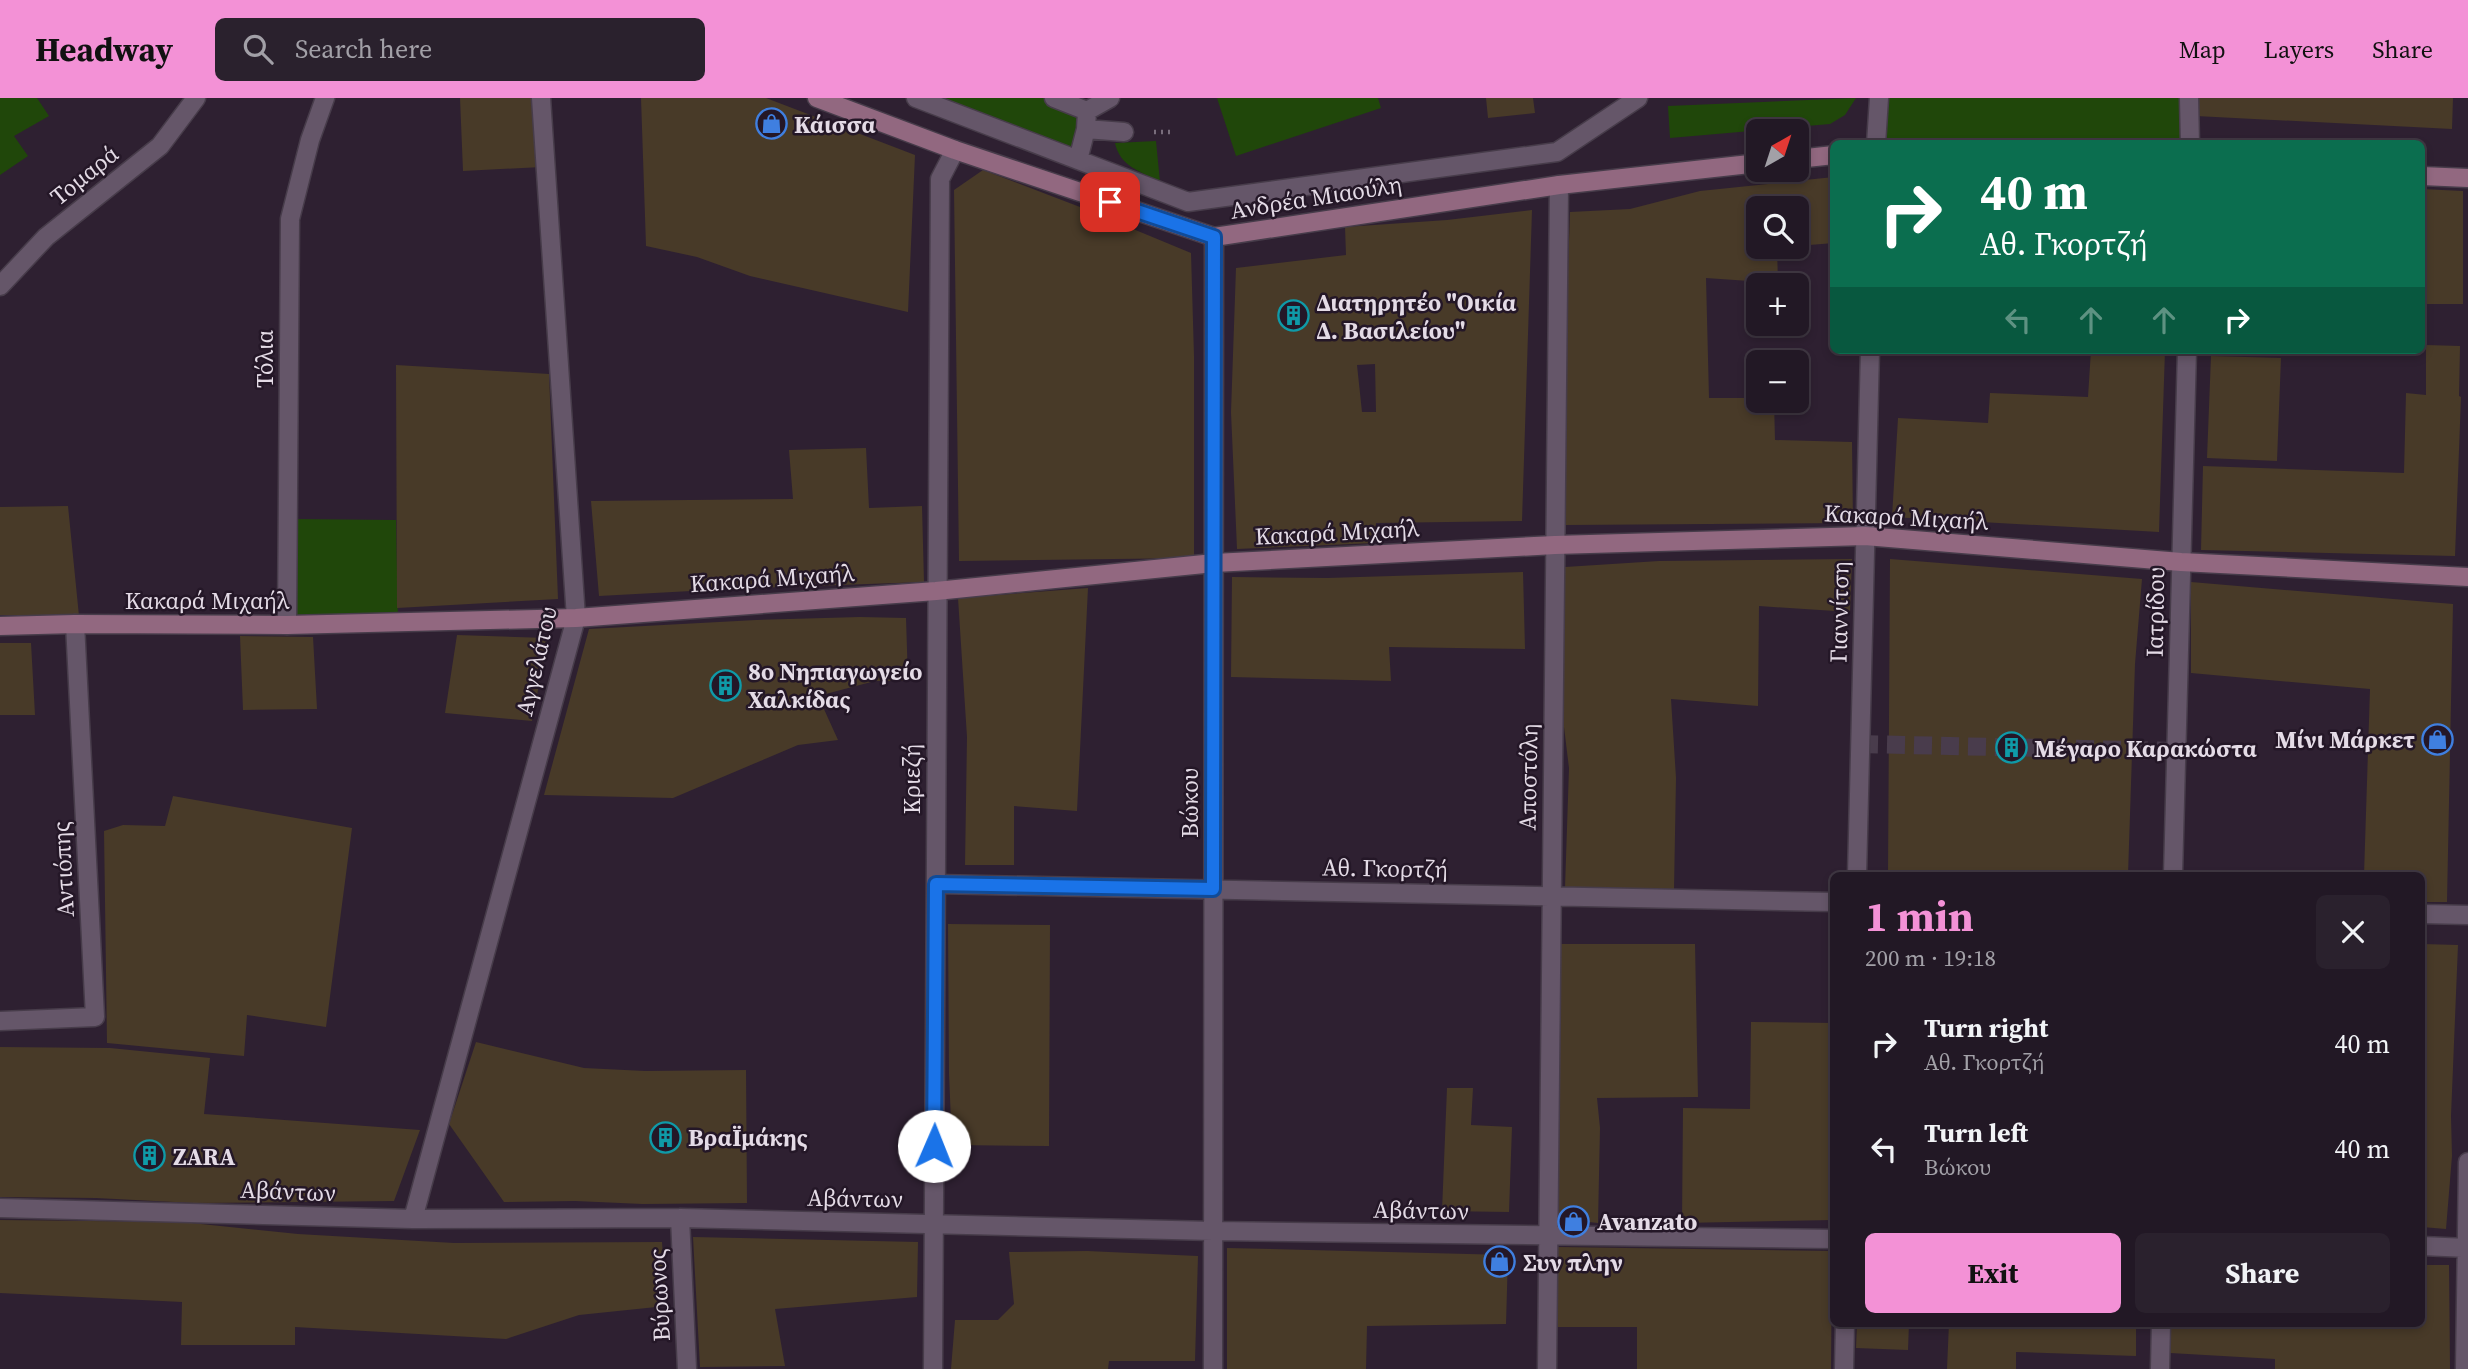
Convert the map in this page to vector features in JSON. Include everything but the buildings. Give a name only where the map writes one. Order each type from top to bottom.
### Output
[{"type":"street","name":"Τομαρά","points":[[0,286],[46,237],[160,146],[196,98]]},
{"type":"street","name":"Τόλια","points":[[287,625],[290,219],[310,140],[324,98]]},
{"type":"street","name":"Αγγελάτου","points":[[413,1219],[576,618],[541,98]]},
{"type":"street","name":"Ανδρέα Μιαούλη","points":[[817,98],[955,150],[1214,237],[1559,185],[1746,164]]},
{"type":"street","points":[[916,98],[1188,202],[1557,152],[1638,98]]},
{"type":"street","points":[[1054,98],[1087,120],[1124,132]]},
{"type":"street","points":[[1078,159],[1087,120],[1110,98]]},
{"type":"street","points":[[1876,140],[1879,98]]},
{"type":"street","points":[[2189,98],[2190,140]]},
{"type":"street","name":"Κριεζή","points":[[933,1369],[940,179],[955,150]]},
{"type":"street","points":[[1810,158],[1830,155]]},
{"type":"street","points":[[2425,176],[2468,178]]},
{"type":"street","name":"Αποστόλη","points":[[1547,1369],[1559,185]]},
{"type":"street","name":"Βώκου","points":[[1213,1369],[1214,237]]},
{"type":"street","name":"Γιαννίτση","points":[[1857,872],[1870,354]]},
{"type":"street","name":"Ιατρίδου","points":[[2173,872],[2186,354]]},
{"type":"street","name":"Κακαρά Μιχαήλ","points":[[0,626],[287,625],[576,618],[936,591],[1214,563],[1555,545],[1866,536],[2181,562],[2468,577]]},
{"type":"street","name":"Αντιόπης","points":[[0,1021],[95,1017],[75,624]]},
{"type":"street","name":"Αθ. Γκορτζή","points":[[936,884],[1830,902]]},
{"type":"street","points":[[2425,914],[2468,915]]},
{"type":"street","points":[[2465,1369],[2468,1162]]},
{"type":"street","name":"Αβάντων","points":[[0,1208],[413,1219],[680,1218],[1213,1231],[1830,1239]]},
{"type":"street","name":"Βύρωνος","points":[[680,1218],[687,1369]]},
{"type":"street","points":[[2425,1247],[2467,1247]]},
{"type":"street","points":[[1844,1369],[1845,1327]]},
{"type":"street","points":[[2160,1369],[2161,1327]]},
{"type":"green space","points":[[0,98],[37,98],[49,116],[14,136],[28,156],[0,175]]},
{"type":"green space","points":[[917,98],[1054,98],[1087,111],[1078,160]]},
{"type":"green space","points":[[1217,98],[1378,98],[1381,108],[1236,156]]},
{"type":"green space","points":[[1856,98],[1845,115],[1830,124],[1810,126],[1810,119],[1746,119],[1746,131],[1670,138],[1668,106]]},
{"type":"green space","points":[[1879,98],[2189,98],[2190,140],[1876,140]]},
{"type":"green space","points":[[1156,141],[1160,182],[1126,163],[1115,143]]},
{"type":"green space","points":[[288,519],[396,520],[398,622],[287,625]]},
{"type":"tunnel","points":[[1860,744],[2176,751]]},
{"type":"place","name":"Κάισσα","points":[[771,124]]},
{"type":"place","name":"Διατηρητέο \"Οικία Δ. Βασιλείου\"","points":[[1293,316]]},
{"type":"place","name":"8ο Νηπιαγωγείο Χαλκίδας","points":[[725,685]]},
{"type":"place","name":"Μίνι Μάρκετ","points":[[2438,739]]},
{"type":"place","name":"Μέγαρο Καρακώστα","points":[[2011,748]]},
{"type":"place","name":"ΒραΪμάκης","points":[[665,1137]]},
{"type":"place","name":"ZARA","points":[[150,1156]]},
{"type":"place","name":"Avanzato","points":[[1574,1221]]},
{"type":"place","name":"Συν πλην","points":[[1500,1262]]},
{"type":"route","points":[[934,1146],[936,884],[1213,889],[1214,237],[1110,202]]}]
